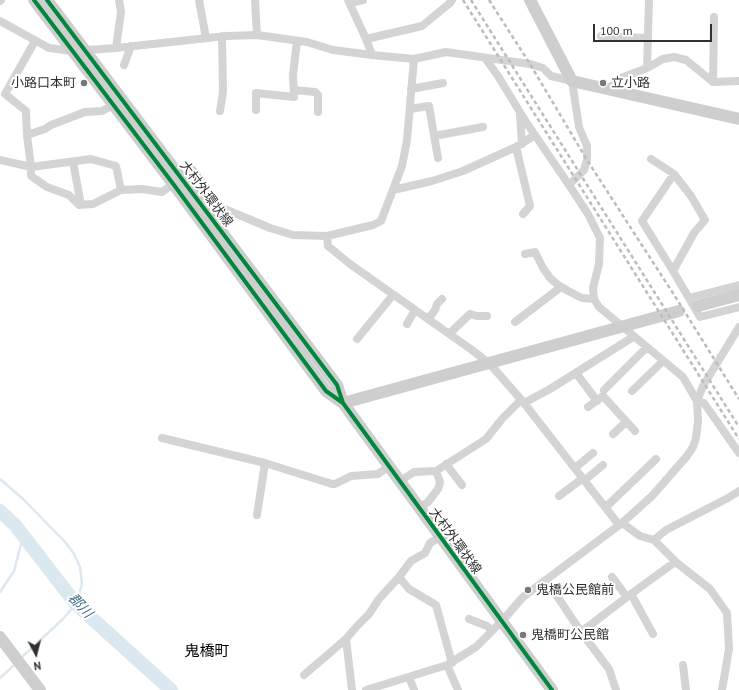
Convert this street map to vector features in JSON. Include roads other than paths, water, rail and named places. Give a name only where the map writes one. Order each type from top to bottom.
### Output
[{"type":"main road","name":"大村外環状線","points":[[34,0],[79,50],[178,182],[326,391],[343,403],[552,690]]},
{"type":"main road","name":"大村外環状線","points":[[47,0],[114,105],[178,182]]},
{"type":"main road","points":[[530,0],[572,81],[739,119]]},
{"type":"main road","points":[[698,306],[739,295]]},
{"type":"main road","points":[[343,403],[490,364],[679,311]]},
{"type":"main road","points":[[0,637],[40,690]]},
{"type":"street","points":[[116,48],[121,12],[120,0]]},
{"type":"street","points":[[199,0],[206,38]]},
{"type":"street","points":[[255,0],[257,34]]},
{"type":"street","points":[[363,0],[349,2],[372,55]]},
{"type":"street","points":[[366,39],[422,26],[450,4],[452,0]]},
{"type":"street","points":[[647,68],[649,0]]},
{"type":"street","points":[[713,82],[714,17]]},
{"type":"street","points":[[0,21],[49,48],[79,50],[116,48],[222,36],[257,34],[307,42],[332,50],[372,55],[414,59],[446,52],[530,64],[543,68],[551,76],[572,81],[579,127],[587,146],[588,160],[584,170],[569,185]]},
{"type":"street","points":[[220,110],[223,92],[222,36]]},
{"type":"street","points":[[601,36],[648,38]]},
{"type":"street","points":[[256,110],[256,93],[294,97],[293,75],[297,40]]},
{"type":"street","points":[[35,41],[5,94],[26,111],[31,176],[47,187],[69,195],[79,205],[81,205],[93,204],[121,190],[142,189],[162,192],[193,170],[220,207],[270,228],[293,235],[327,236],[373,226],[381,221],[403,160],[407,140],[414,59]]},
{"type":"street","points":[[124,65],[131,46]]},
{"type":"street","points":[[608,89],[621,78],[647,68],[663,59],[674,57],[686,60],[713,82],[739,81]]},
{"type":"street","points":[[485,58],[588,214],[600,238],[599,264],[593,288],[594,299],[599,307],[683,377],[697,400],[704,403],[739,453]]},
{"type":"street","points":[[411,89],[443,83]]},
{"type":"street","points":[[294,90],[315,92],[318,95],[318,112]]},
{"type":"street","points":[[27,135],[45,130],[51,124],[85,112],[102,111],[114,105]]},
{"type":"street","points":[[410,109],[428,106],[438,158]]},
{"type":"street","points":[[520,112],[519,146],[530,206],[523,214]]},
{"type":"street","points":[[434,136],[483,127]]},
{"type":"street","points":[[393,190],[463,171],[519,146],[535,135]]},
{"type":"street","points":[[0,160],[31,167],[91,159],[116,166],[121,190]]},
{"type":"street","points":[[651,159],[674,174],[691,196],[705,220],[694,233],[672,271]]},
{"type":"street","points":[[73,162],[81,205]]},
{"type":"street","points":[[674,174],[642,221],[700,317],[739,307]]},
{"type":"street","points":[[327,236],[328,246],[393,295],[490,364],[522,401],[620,524],[640,536],[654,540],[677,563],[710,589],[728,613],[729,649],[722,690]]},
{"type":"street","points":[[525,254],[535,252],[550,278],[561,287],[582,298],[594,299]]},
{"type":"street","points":[[689,298],[739,285]]},
{"type":"street","points":[[515,322],[561,287]]},
{"type":"street","points":[[357,340],[393,295]]},
{"type":"street","points":[[428,319],[435,310],[437,304],[442,299]]},
{"type":"street","points":[[407,324],[415,310]]},
{"type":"street","points":[[449,334],[470,314],[487,316]]},
{"type":"street","points":[[366,690],[450,664],[476,647],[524,597],[547,578],[620,524],[652,496],[693,447],[696,438],[698,421],[697,400],[703,386],[739,327]]},
{"type":"street","points":[[400,481],[414,472],[436,471],[486,439],[502,419],[522,401],[550,390],[632,336]]},
{"type":"street","points":[[604,390],[647,347]]},
{"type":"street","points":[[632,391],[663,361]]},
{"type":"street","points":[[576,373],[597,401]]},
{"type":"street","points":[[588,407],[603,396],[634,431]]},
{"type":"street","points":[[613,434],[626,422]]},
{"type":"street","points":[[162,438],[265,463],[332,484],[351,476],[378,474],[389,466]]},
{"type":"street","points":[[575,468],[593,452]]},
{"type":"street","points":[[606,507],[656,459]]},
{"type":"street","points":[[257,515],[265,463]]},
{"type":"street","points":[[446,464],[462,485]]},
{"type":"street","points":[[559,496],[603,465]]},
{"type":"street","points":[[419,508],[428,502],[438,489],[440,482],[436,471]]},
{"type":"street","points":[[654,540],[666,530],[739,491]]},
{"type":"street","points":[[304,675],[346,639],[369,614],[379,599],[411,561],[425,552],[430,543],[440,536]]},
{"type":"street","points":[[581,632],[675,562]]},
{"type":"street","points":[[399,577],[409,589],[436,605],[450,664],[458,690]]},
{"type":"street","points":[[612,577],[629,596],[653,634]]},
{"type":"street","points":[[547,578],[581,632],[609,669],[616,690]]},
{"type":"street","points":[[469,619],[487,626],[492,631]]},
{"type":"street","points":[[346,639],[352,690]]},
{"type":"street","points":[[683,666],[686,690]]},
{"type":"street","points":[[409,676],[414,690]]},
{"type":"waterway","points":[[0,479],[23,499],[66,543],[74,554],[80,567],[82,584],[76,604],[63,619],[23,656]]},
{"type":"waterway","name":"郡川","points":[[0,511],[15,525],[76,604],[171,690]]},
{"type":"waterway","points":[[0,592],[14,571],[23,536]]},
{"type":"waterway","points":[[0,678],[13,666]]},
{"type":"railway","points":[[463,0],[739,439]]},
{"type":"railway","points":[[471,0],[739,427]]},
{"type":"railway","points":[[489,0],[530,64],[587,160],[739,399]]},
{"type":"place","name":"小路口本町","points":[[84,83]]},
{"type":"place","name":"立小路","points":[[603,83]]},
{"type":"place","name":"鬼橋公民館前","points":[[528,590]]},
{"type":"place","name":"鬼橋町公民館","points":[[523,635]]},
{"type":"district","name":"鬼橋町","points":[[207,652]]}]
